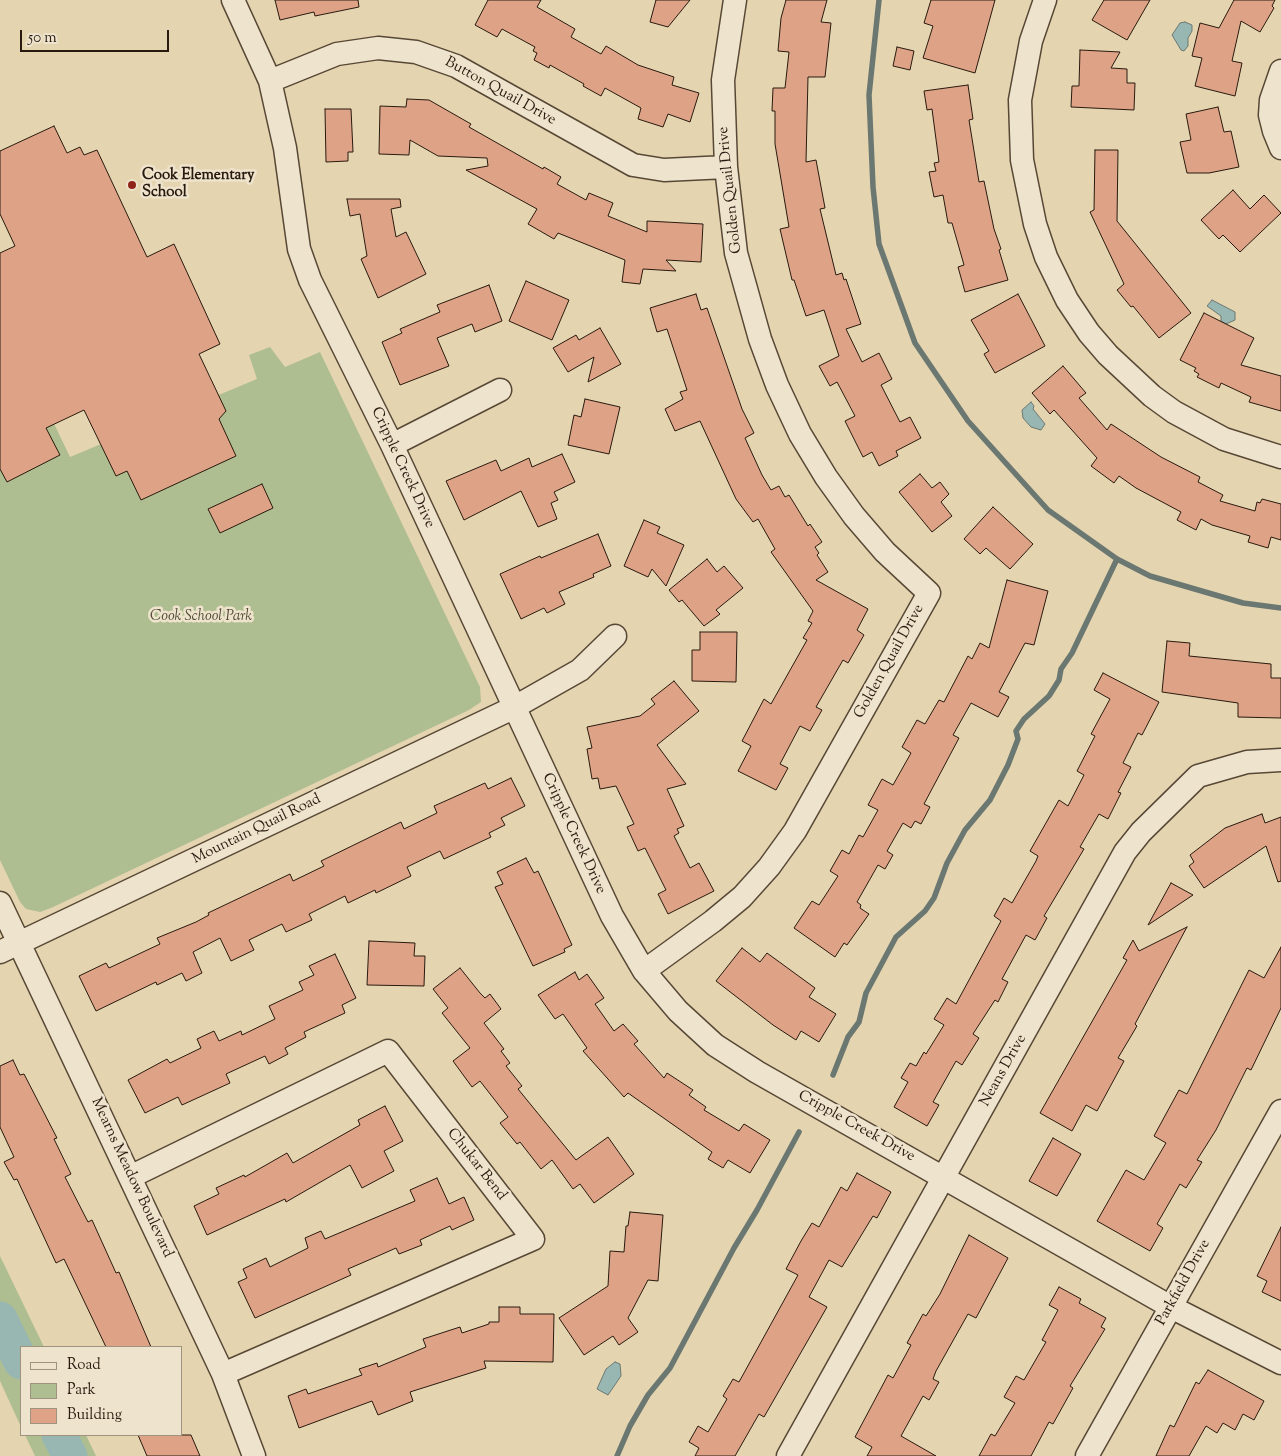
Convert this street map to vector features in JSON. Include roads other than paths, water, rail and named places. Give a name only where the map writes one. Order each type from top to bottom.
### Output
[{"type":"street","name":"Cripple Creek Drive","points":[[233,0],[270,81],[285,148],[299,249],[310,280],[392,445],[513,708],[612,916],[644,971],[678,1011],[715,1045],[757,1072],[1171,1307],[1281,1363]]},
{"type":"street","name":"Golden Quail Drive","points":[[644,971],[742,897],[769,867],[795,831],[929,593],[885,552],[854,516],[826,477],[792,418],[777,385],[747,298],[736,253],[726,167],[723,80],[735,0]]},
{"type":"street","points":[[1045,0],[1031,41],[1020,100],[1022,160],[1033,216],[1046,257],[1067,300],[1089,333],[1108,355],[1152,396],[1174,412],[1224,439],[1281,456]]},
{"type":"street","name":"Button Quail Drive","points":[[270,81],[337,54],[378,48],[416,52],[456,66],[633,165],[664,170],[726,167]]},
{"type":"street","points":[[1281,71],[1271,100],[1270,115],[1281,148]]},
{"type":"street","points":[[392,445],[500,390]]},
{"type":"street","name":"Mountain Quail Road","points":[[10,948],[513,708],[580,670],[615,636]]},
{"type":"street","name":"Neans Drive","points":[[788,1456],[1125,852],[1141,832],[1198,776],[1247,762],[1281,760]]},
{"type":"street","name":"Mearns Meadow Boulevard","points":[[0,903],[10,948],[130,1177],[224,1374],[254,1456]]},
{"type":"street","name":"Chukar Bend","points":[[130,1177],[388,1051],[533,1239],[224,1374]]},
{"type":"street","name":"Parkfield Drive","points":[[1087,1456],[1281,1111]]},
{"type":"water","points":[[1185,22],[1192,25],[1192,31],[1188,38],[1188,46],[1184,51],[1181,50],[1172,35],[1180,23]]},
{"type":"water","points":[[1212,300],[1235,312],[1235,320],[1226,324],[1221,321],[1221,316],[1207,306]]},
{"type":"water","points":[[1031,402],[1034,406],[1033,409],[1045,424],[1041,430],[1031,427],[1023,418],[1022,410]]},
{"type":"water","points":[[615,1362],[620,1364],[621,1376],[608,1395],[597,1389],[606,1369]]},
{"type":"waterway","points":[[879,0],[869,95],[873,187],[879,244],[915,343],[968,421],[1048,510],[1117,559],[1150,576],[1243,603],[1281,608]]},
{"type":"waterway","points":[[833,1075],[848,1037],[859,1022],[866,993],[896,937],[925,911],[934,898],[947,863],[965,830],[990,800],[1008,765],[1018,739],[1016,731],[1024,719],[1049,696],[1059,680],[1061,669],[1072,653],[1117,559]]},
{"type":"waterway","points":[[617,1456],[630,1426],[648,1395],[670,1368],[799,1132]]},
{"type":"waterway","points":[[0,1319],[20,1360]]},
{"type":"waterway","points":[[60,1436],[70,1456]]},
{"type":"place","name":"Cook Elementary School","points":[[132,185]]},
{"type":"park label","name":"Cook School Park","points":[[201,617]]}]
